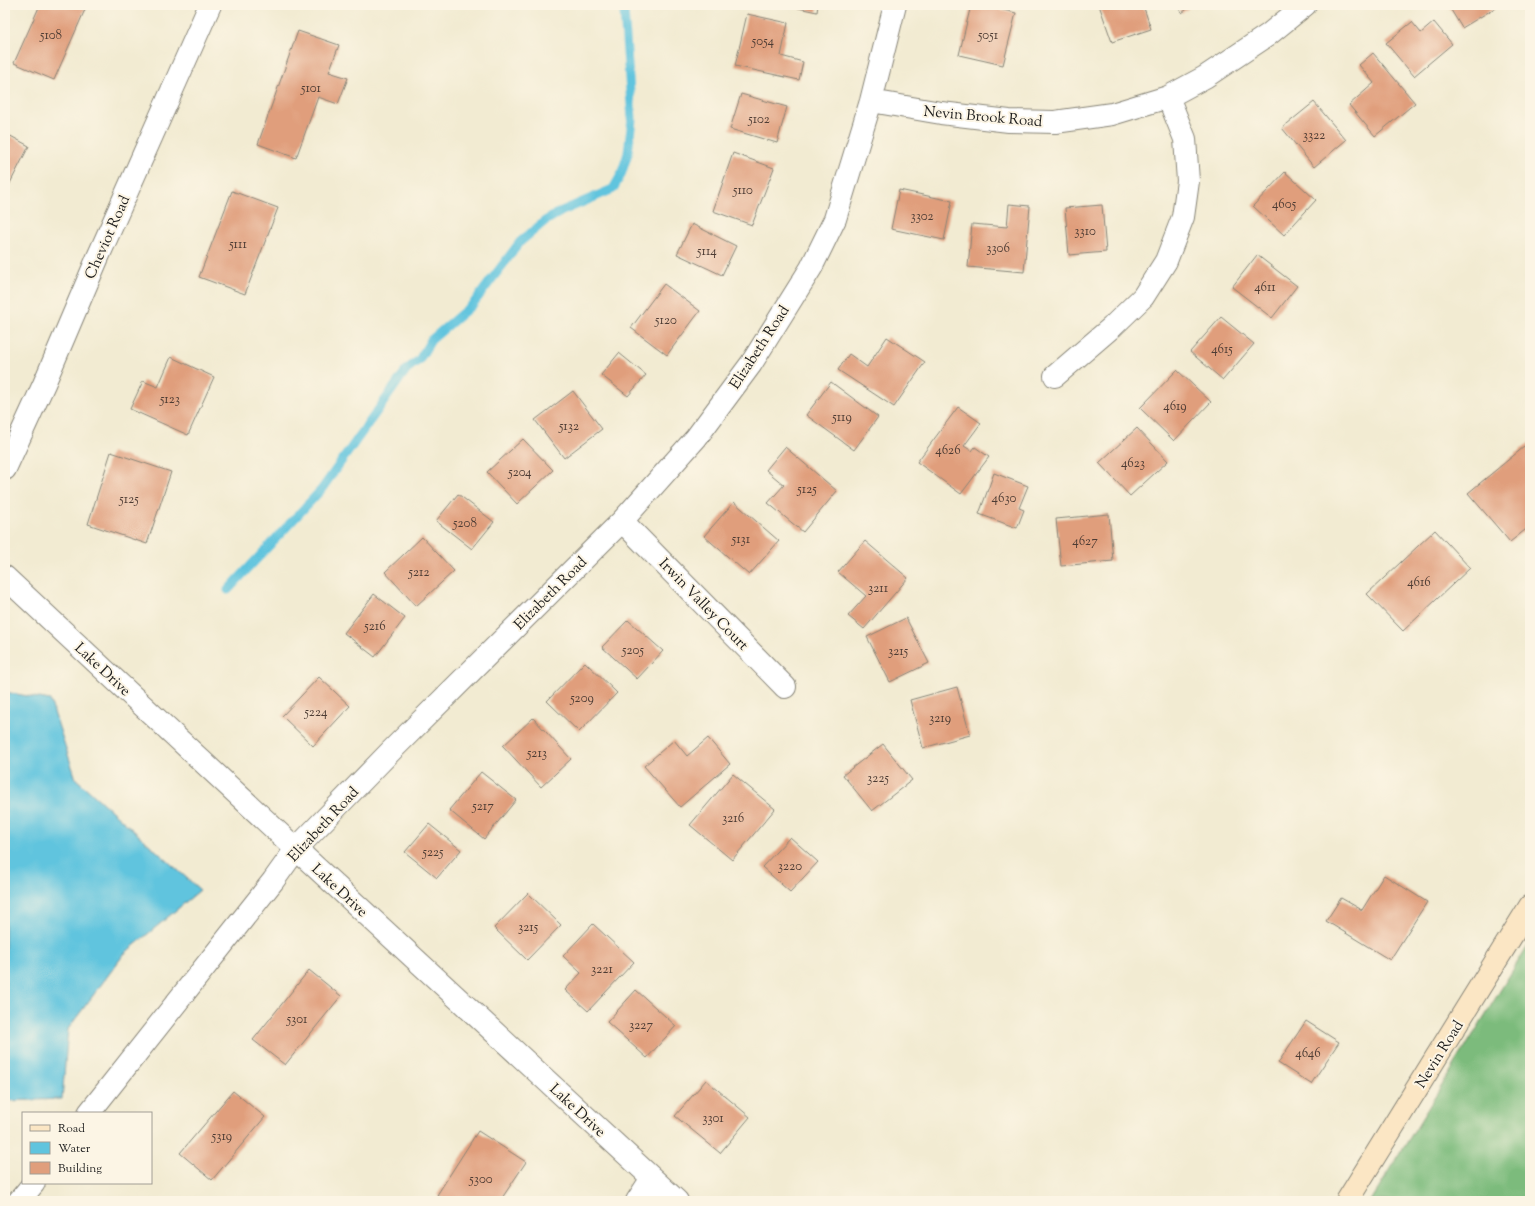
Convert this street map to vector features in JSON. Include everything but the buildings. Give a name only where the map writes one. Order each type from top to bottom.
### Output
[{"type":"main road","name":"Nevin Road","points":[[1347,1201],[1530,906]]},
{"type":"street","name":"Cheviot Road","points":[[5,469],[44,384],[98,257],[210,5]]},
{"type":"street","name":"Elizabeth Road","points":[[90,1112],[273,881],[296,849],[392,750],[622,521],[696,438],[751,364],[811,268],[836,220],[871,101],[895,5]]},
{"type":"street","name":"Nevin Brook Road","points":[[871,101],[941,113],[1009,120],[1055,122],[1112,114],[1168,97],[1205,77],[1268,35],[1305,5]]},
{"type":"street","points":[[1055,376],[1112,328],[1143,297],[1166,261],[1182,216],[1188,181],[1185,139],[1168,97]]},
{"type":"street","name":"Irwin Valley Court","points":[[622,521],[785,687]]},
{"type":"street","name":"Lake Drive","points":[[5,577],[296,849],[677,1201]]},
{"type":"street","points":[[637,1201],[652,1178]]},
{"type":"street","points":[[19,1201],[33,1184]]},
{"type":"green space","points":[[1530,942],[1530,1201],[1371,1201]]},
{"type":"water","points":[[5,692],[50,700],[76,779],[200,890],[124,954],[68,1029],[62,1099],[5,1101]]},
{"type":"waterway","points":[[228,590],[321,490],[407,369],[419,360],[431,340],[473,304],[520,242],[545,221],[562,211],[613,189],[621,175],[628,153],[632,119],[624,11],[626,5]]}]
